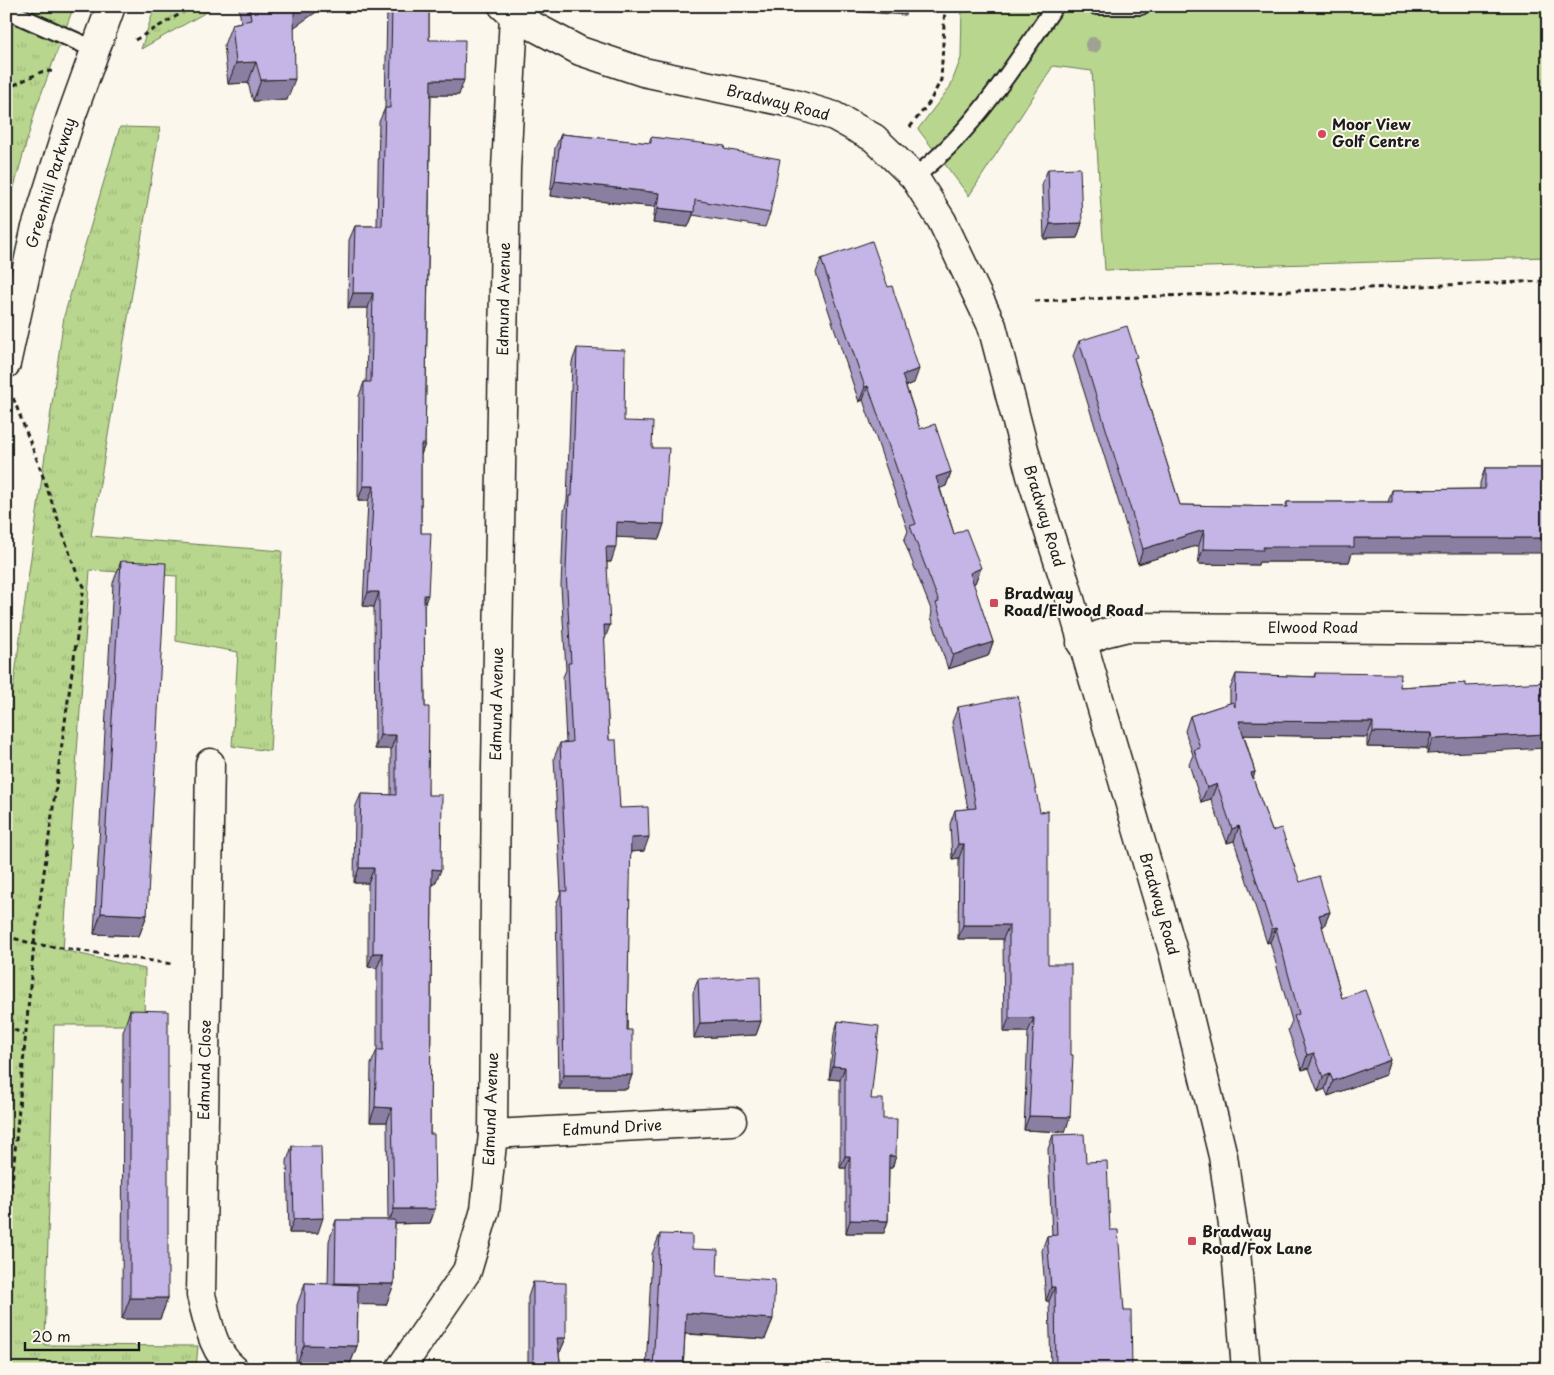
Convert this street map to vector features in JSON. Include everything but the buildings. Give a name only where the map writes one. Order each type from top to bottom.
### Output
[{"type":"street","name":"Greenhill Parkway","points":[[6,364],[34,231],[94,49],[111,6]]},
{"type":"street","name":"Bradway Road","points":[[508,11],[580,51],[643,72],[791,103],[834,116],[874,138],[890,153],[914,177],[942,221],[992,326],[1031,476],[1174,955],[1223,1156],[1235,1239],[1246,1369]]},
{"type":"street","name":"Edmund Avenue","points":[[400,1369],[467,1271],[485,1210],[493,1134],[496,768],[508,11]]},
{"type":"street","name":"Elwood Road","points":[[1081,643],[1104,633],[1128,628],[1548,630]]},
{"type":"street","name":"Edmund Close","points":[[210,763],[201,1295],[212,1337],[228,1364],[234,1369]]},
{"type":"street","name":"Edmund Drive","points":[[493,1134],[732,1121]]},
{"type":"lane","points":[[914,177],[946,150],[1004,80],[1055,6]]},
{"type":"lane","points":[[1096,6],[1141,6]]},
{"type":"lane","points":[[6,10],[94,49]]},
{"type":"path","points":[[890,153],[929,103],[941,80],[945,6]]},
{"type":"path","points":[[1035,301],[1548,281]]},
{"type":"path","points":[[6,1249],[24,1035],[34,944],[84,586],[78,577],[39,465],[10,391]]},
{"type":"path","points":[[6,936],[34,944],[207,968]]},
{"type":"path","points":[[6,1025],[24,1035]]},
{"type":"green space","points":[[6,6],[74,6],[36,108],[6,216]]},
{"type":"green space","points":[[155,6],[217,6],[141,49]]},
{"type":"green space","name":"Moor View Golf Centre","points":[[962,6],[1548,6],[1548,257],[1105,270],[1092,71],[1053,66],[969,196],[918,129],[950,87],[961,58]]},
{"type":"green space","points":[[120,127],[160,128],[91,536],[282,551],[270,751],[232,746],[238,652],[176,641],[177,576],[90,570],[63,950],[145,969],[144,1025],[54,1025],[45,1345],[198,1346],[196,1369],[6,1369],[6,740],[64,316]]},
{"type":"place","name":"Moor View Golf Centre","points":[[1322,134]]},
{"type":"place","name":"Bradway Road/Elwood Road","points":[[994,603]]},
{"type":"place","name":"Bradway Road/Fox Lane","points":[[1192,1241]]}]
